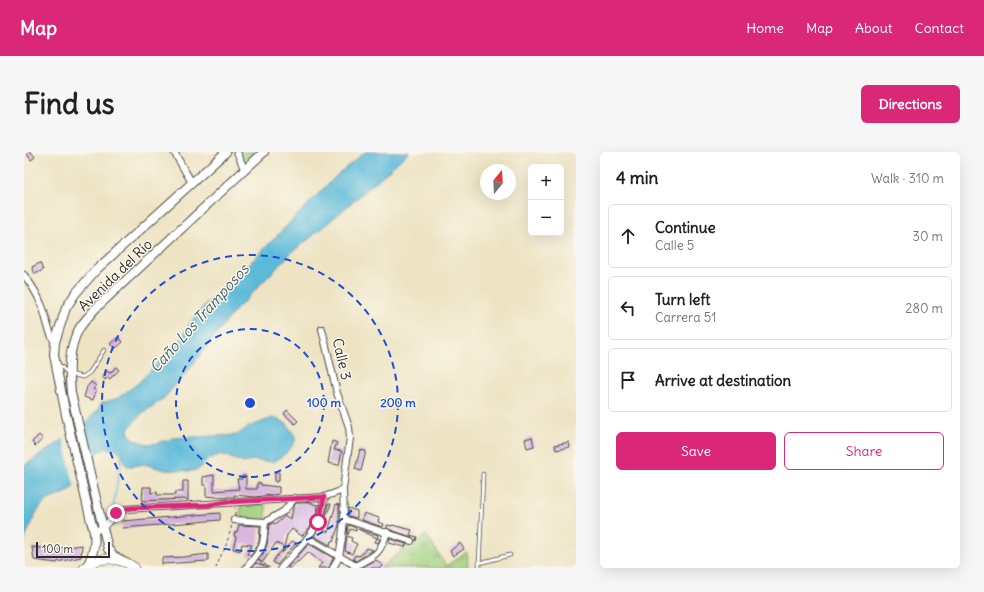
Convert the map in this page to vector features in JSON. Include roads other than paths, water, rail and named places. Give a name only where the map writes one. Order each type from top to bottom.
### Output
[{"type":"main road","name":"Avenida del Río","points":[[126,562],[114,556],[108,549],[99,530],[83,486],[55,362],[55,342],[66,308],[84,283],[96,270],[226,152]]},
{"type":"main road","name":"Avenida del Río","points":[[85,567],[92,555],[99,530],[92,484],[76,417],[69,374],[72,350],[79,329],[95,309],[264,152]]},
{"type":"main road","points":[[85,567],[98,561],[110,559],[126,562],[135,568]]},
{"type":"street","points":[[174,152],[192,183]]},
{"type":"street","points":[[238,152],[245,171]]},
{"type":"street","points":[[24,275],[42,305],[50,334],[55,342]]},
{"type":"street","name":"Calle 3","points":[[322,329],[337,393],[349,427],[350,438],[343,489],[344,520],[339,556],[333,568]]},
{"type":"street","points":[[99,530],[116,513],[126,508],[208,505],[236,501],[324,497],[343,489]]},
{"type":"street","points":[[281,568],[308,538],[321,514],[324,497]]},
{"type":"street","points":[[234,520],[265,522],[284,511],[295,498]]},
{"type":"street","points":[[344,520],[387,532],[411,541]]},
{"type":"street","points":[[246,568],[264,544],[265,522]]},
{"type":"street","points":[[308,538],[339,556],[354,567],[377,553],[383,545],[387,532]]},
{"type":"lane","points":[[55,362],[69,374],[83,377],[90,372],[104,350]]},
{"type":"lane","points":[[479,568],[483,474]]},
{"type":"lane","points":[[479,563],[510,555]]},
{"type":"water","name":"Caño Los Tramposos","points":[[365,152],[409,152],[363,193],[292,252],[232,314],[183,377],[163,399],[141,414],[128,429],[129,433],[136,440],[145,444],[150,444],[172,438],[237,435],[248,427],[273,418],[279,419],[287,424],[296,438],[290,449],[273,462],[252,460],[244,463],[221,454],[208,459],[199,469],[192,471],[165,470],[144,464],[128,466],[125,464],[122,453],[115,449],[107,448],[98,452],[70,491],[48,500],[42,505],[36,513],[24,541],[24,466],[88,421],[102,403],[118,398],[137,384],[180,341],[190,323],[203,307],[248,265],[339,173]]},
{"type":"waterway","points":[[112,515],[122,453]]}]
